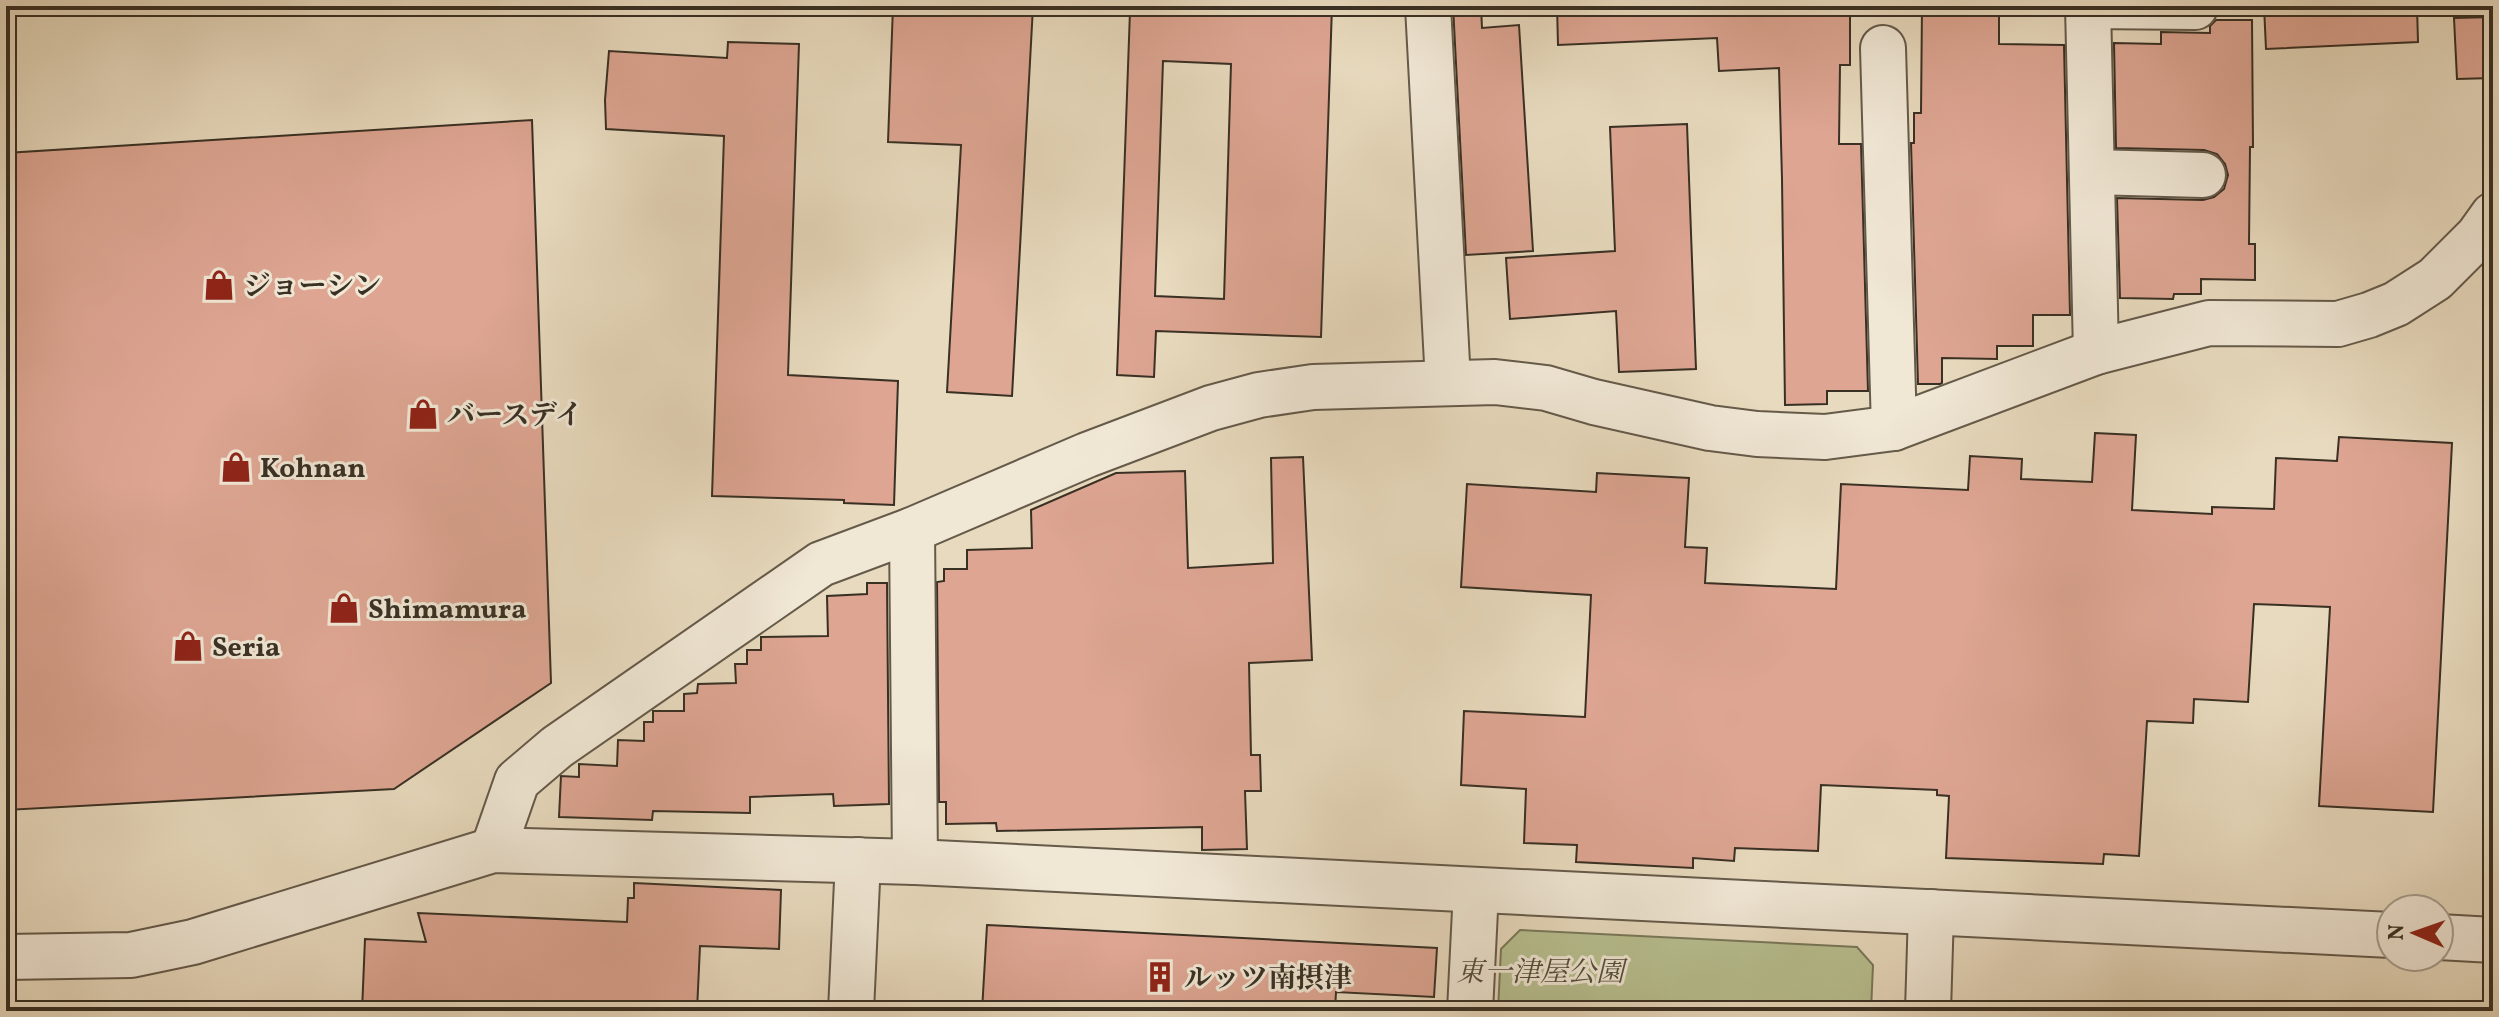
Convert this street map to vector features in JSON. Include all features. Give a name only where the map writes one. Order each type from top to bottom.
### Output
[{"type":"street","points":[[1428,6],[1448,382]]},
{"type":"street","points":[[2096,352],[2088,6],[2195,7]]},
{"type":"street","points":[[1883,48],[1894,428]]},
{"type":"street","points":[[2092,172],[2203,175]]},
{"type":"street","points":[[493,850],[517,781],[557,747],[821,564],[912,530],[1087,455],[1211,408],[1259,395],[1313,387],[1495,382],[1546,388],[1681,421],[1757,434],[1825,437],[1894,428],[2096,352],[2209,323],[2338,324],[2369,315],[2396,304],[2435,279],[2478,236],[2493,215]]},
{"type":"street","points":[[912,530],[915,862]]},
{"type":"street","points":[[6,975],[6,957],[131,955],[193,942],[493,850],[915,862],[2375,934]]},
{"type":"street","points":[[851,1011],[858,860]]},
{"type":"street","points":[[1470,1011],[1476,890]]},
{"type":"street","points":[[1928,1011],[1931,912]]},
{"type":"street","points":[[2455,938],[2493,940]]},
{"type":"green space","name":"東一津屋公園","points":[[1520,930],[1857,947],[1873,965],[1871,1011],[1498,1011],[1501,949]]},
{"type":"building","points":[[893,6],[1033,6],[1012,396],[947,392],[961,145],[888,142]]},
{"type":"building","points":[[1233,6],[1332,6],[1321,337],[1156,331],[1154,377],[1117,375],[1130,11],[1233,12]],"holes":[[[1163,61],[1231,64],[1224,299],[1155,296]]]},
{"type":"building","points":[[1453,6],[1481,6],[1482,28],[1519,25],[1533,251],[1466,255]]},
{"type":"building","points":[[1557,6],[1850,6],[1850,65],[1840,65],[1839,144],[1861,144],[1868,391],[1827,391],[1827,404],[1785,405],[1779,68],[1719,71],[1717,38],[1558,45]]},
{"type":"building","points":[[1922,6],[1999,6],[1999,44],[2064,45],[2070,315],[2033,315],[2033,346],[1997,346],[1997,359],[1942,358],[1940,384],[1918,384],[1911,143],[1914,143],[1914,113],[1921,113]]},
{"type":"building","points":[[2264,6],[2417,6],[2418,42],[2266,49]]},
{"type":"building","points":[[2493,17],[2493,78],[2457,79],[2454,18]]},
{"type":"building","points":[[2216,20],[2252,20],[2253,147],[2250,147],[2249,244],[2255,244],[2255,280],[2201,279],[2201,294],[2174,294],[2173,299],[2120,298],[2117,198],[2203,200],[2214,197],[2224,189],[2228,175],[2225,164],[2217,154],[2204,150],[2116,148],[2114,43],[2161,44],[2161,32],[2210,33],[2210,26]]},
{"type":"building","points":[[728,42],[799,44],[788,375],[898,381],[894,505],[844,503],[844,500],[712,496],[724,136],[606,129],[605,100],[609,51],[727,58]]},
{"type":"building","points":[[532,120],[551,683],[394,789],[6,810],[6,153]]},
{"type":"building","points":[[1687,124],[1696,369],[1619,372],[1616,311],[1510,319],[1506,258],[1615,251],[1610,127]]},
{"type":"building","points":[[2095,433],[2136,435],[2132,510],[2212,514],[2212,507],[2274,509],[2276,458],[2337,461],[2339,437],[2452,443],[2433,812],[2319,806],[2330,607],[2254,604],[2248,702],[2194,699],[2193,723],[2147,721],[2139,856],[2104,854],[2103,864],[1946,858],[1949,796],[1937,795],[1937,790],[1821,785],[1818,851],[1735,848],[1734,861],[1693,858],[1693,868],[1576,862],[1577,845],[1524,843],[1526,789],[1461,785],[1464,711],[1585,717],[1591,595],[1461,587],[1467,484],[1596,492],[1597,473],[1689,478],[1685,547],[1707,548],[1705,583],[1836,589],[1841,484],[1968,490],[1970,456],[2022,459],[2021,479],[2092,482]]},
{"type":"building","points":[[1303,457],[1312,660],[1249,663],[1251,755],[1260,755],[1261,791],[1245,791],[1247,849],[1202,850],[1202,827],[997,831],[996,823],[946,824],[946,802],[939,802],[937,582],[944,581],[944,569],[967,569],[967,550],[1032,548],[1031,510],[1116,473],[1185,471],[1188,568],[1273,563],[1271,458]]},
{"type":"building","points":[[867,583],[887,583],[889,804],[834,806],[833,794],[750,797],[750,813],[653,811],[652,820],[559,817],[561,776],[579,777],[579,764],[617,766],[618,740],[644,741],[644,722],[653,722],[653,711],[684,711],[684,694],[697,693],[698,684],[736,683],[735,664],[747,664],[747,650],[761,650],[761,637],[828,636],[827,596],[867,594]]},
{"type":"building","points":[[634,883],[781,890],[779,949],[700,946],[697,1011],[362,1011],[365,939],[426,942],[418,913],[627,922],[628,898],[634,898]]},
{"type":"building","name":"ルッツ南摂津","points":[[987,925],[1437,948],[1434,997],[1336,992],[1335,1011],[982,1011]]},
{"type":"place","name":"ジョーシン","points":[[219,285]]},
{"type":"place","name":"バースデイ","points":[[423,414]]},
{"type":"place","name":"Kohnan","points":[[236,467]]},
{"type":"place","name":"Shimamura","points":[[344,608]]},
{"type":"place","name":"Seria","points":[[188,646]]},
{"type":"place","name":"ルッツ南摂津","points":[[1160,977]]}]
